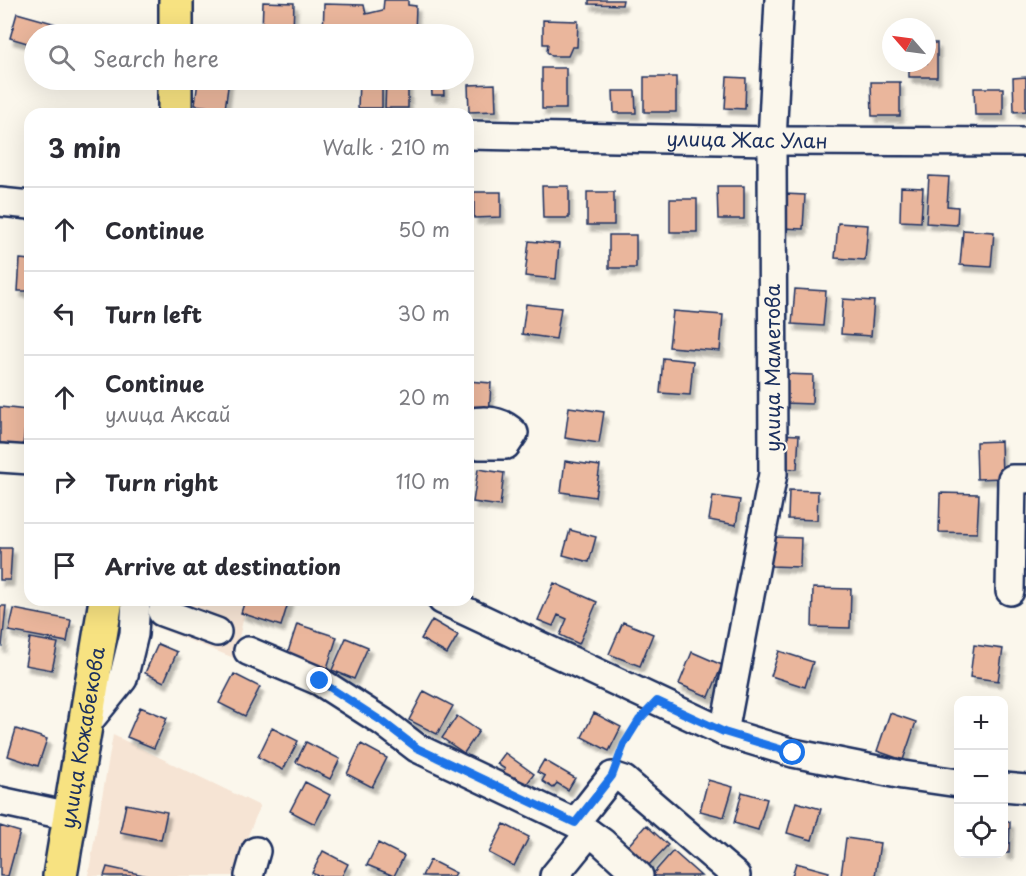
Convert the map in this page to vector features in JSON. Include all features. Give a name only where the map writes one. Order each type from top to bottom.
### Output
[{"type":"main road","points":[[176,0],[176,24]]},
{"type":"main road","points":[[175,90],[175,108]]},
{"type":"main road","name":"улица Кожабекова","points":[[60,876],[104,606]]},
{"type":"street","name":"улица Маметова","points":[[724,732],[773,474],[771,141],[779,0]]},
{"type":"street","name":"улица Жас Улан","points":[[474,135],[771,141],[1026,142]]},
{"type":"street","points":[[0,202],[24,204]]},
{"type":"street","points":[[474,422],[504,423],[514,433],[506,445],[474,444]]},
{"type":"street","points":[[0,458],[24,460]]},
{"type":"street","points":[[1010,591],[1012,479],[1026,479]]},
{"type":"street","points":[[85,726],[123,679],[134,634],[136,606]]},
{"type":"street","points":[[134,634],[163,606],[217,632]]},
{"type":"street","points":[[455,606],[724,732],[793,753],[903,775],[954,782]]},
{"type":"street","points":[[248,651],[320,681],[383,722],[417,748],[582,828],[639,876]]},
{"type":"street","points":[[554,876],[612,776],[624,780],[736,876]]},
{"type":"street","points":[[1008,787],[1026,789]]},
{"type":"street","points":[[0,801],[69,816]]},
{"type":"path","points":[[612,776],[624,744],[639,720],[657,701]]},
{"type":"shaded area","points":[[138,606],[247,606],[234,658],[135,619]]},
{"type":"shaded area","points":[[113,735],[260,806],[241,853],[235,876],[88,876]]},
{"type":"building","points":[[384,0],[408,0],[408,5],[416,6],[415,24],[323,24],[324,4],[364,5],[366,14],[383,10]]},
{"type":"building","points":[[589,0],[623,0],[622,5],[589,4]]},
{"type":"building","points":[[263,2],[294,3],[293,24],[262,24]]},
{"type":"building","points":[[17,13],[56,24],[24,24],[24,42],[10,38]]},
{"type":"building","points":[[543,20],[578,21],[577,47],[572,47],[568,56],[552,56],[547,52],[548,44],[543,44]]},
{"type":"building","points":[[937,43],[937,77],[909,77],[909,72],[936,72]]},
{"type":"building","points":[[542,68],[566,68],[566,109],[542,109]]},
{"type":"building","points":[[644,77],[676,77],[676,112],[644,112]]},
{"type":"building","points":[[727,77],[746,78],[745,109],[725,108]]},
{"type":"building","points":[[1026,77],[1026,111],[1014,112],[1013,78]]},
{"type":"building","points":[[871,82],[900,82],[900,116],[872,116]]},
{"type":"building","points":[[495,84],[496,111],[474,112],[474,108],[469,108],[468,90],[474,90],[474,85]]},
{"type":"building","points":[[974,88],[1003,88],[1003,115],[975,115]]},
{"type":"building","points":[[197,90],[228,90],[225,108],[195,105]]},
{"type":"building","points":[[359,90],[382,90],[382,108],[358,108]]},
{"type":"building","points":[[386,90],[408,90],[408,108],[385,108]]},
{"type":"building","points":[[432,90],[444,90],[444,95],[432,95]]},
{"type":"building","points":[[613,91],[635,91],[636,113],[614,113]]},
{"type":"building","points":[[929,176],[949,177],[947,206],[958,207],[957,225],[926,223]]},
{"type":"building","points":[[542,186],[569,186],[569,218],[543,218]]},
{"type":"building","points":[[717,186],[744,186],[744,219],[718,219]]},
{"type":"building","points":[[901,187],[923,188],[921,222],[900,221]]},
{"type":"building","points":[[474,192],[501,192],[501,217],[474,218]]},
{"type":"building","points":[[587,192],[614,192],[614,225],[587,225]]},
{"type":"building","points":[[784,194],[805,195],[803,229],[782,228]]},
{"type":"building","points":[[670,199],[697,199],[697,232],[670,232]]},
{"type":"building","points":[[838,223],[868,225],[865,260],[835,258]]},
{"type":"building","points":[[963,230],[994,232],[991,267],[960,265]]},
{"type":"building","points":[[609,235],[636,235],[636,268],[609,268]]},
{"type":"building","points":[[529,241],[559,244],[556,279],[525,276]]},
{"type":"building","points":[[20,259],[24,259],[24,291],[18,291]]},
{"type":"building","points":[[795,289],[826,291],[823,326],[792,324]]},
{"type":"building","points":[[843,299],[874,301],[871,336],[841,334]]},
{"type":"building","points":[[526,304],[561,308],[556,339],[522,334]]},
{"type":"building","points":[[673,311],[723,315],[720,351],[669,347]]},
{"type":"building","points":[[663,358],[693,361],[690,395],[660,393]]},
{"type":"building","points":[[784,374],[813,375],[812,404],[783,403]]},
{"type":"building","points":[[474,382],[491,383],[489,417],[474,416]]},
{"type":"building","points":[[0,407],[24,410],[23,445],[0,443]]},
{"type":"building","points":[[569,407],[604,412],[599,443],[565,438]]},
{"type":"building","points":[[778,434],[799,435],[797,469],[776,468]]},
{"type":"building","points":[[1001,441],[1002,478],[977,479],[976,442]]},
{"type":"building","points":[[565,461],[600,466],[595,497],[561,492]]},
{"type":"building","points":[[478,469],[504,473],[500,506],[474,502]]},
{"type":"building","points":[[789,490],[818,491],[817,520],[788,519]]},
{"type":"building","points":[[940,493],[979,494],[977,533],[939,532]]},
{"type":"building","points":[[713,496],[740,500],[736,525],[709,520]]},
{"type":"building","points":[[570,530],[596,537],[589,562],[563,555]]},
{"type":"building","points":[[772,537],[801,538],[800,567],[771,566]]},
{"type":"building","points":[[0,548],[12,548],[10,580],[0,580]]},
{"type":"building","points":[[554,583],[597,602],[579,644],[560,635],[567,619],[558,615],[553,626],[538,620]]},
{"type":"building","points":[[813,588],[851,589],[850,628],[812,627]]},
{"type":"building","points":[[0,606],[6,606],[2,646],[0,646]]},
{"type":"building","points":[[243,606],[287,606],[281,626],[241,613]]},
{"type":"building","points":[[14,609],[71,620],[67,642],[9,631]]},
{"type":"building","points":[[432,620],[458,635],[447,654],[421,639]]},
{"type":"building","points":[[623,622],[653,634],[640,666],[609,654]]},
{"type":"building","points":[[297,624],[337,637],[327,668],[287,655]]},
{"type":"building","points":[[30,638],[58,643],[52,670],[25,665]]},
{"type":"building","points":[[346,638],[368,647],[354,679],[332,670]]},
{"type":"building","points":[[158,644],[177,652],[164,682],[145,673]]},
{"type":"building","points":[[974,645],[1003,649],[998,681],[970,677]]},
{"type":"building","points":[[779,651],[813,662],[805,687],[771,676]]},
{"type":"building","points":[[692,652],[722,665],[709,697],[679,684]]},
{"type":"building","points":[[234,674],[260,687],[245,716],[219,703]]},
{"type":"building","points":[[424,691],[453,706],[437,734],[409,720]]},
{"type":"building","points":[[140,707],[167,718],[154,748],[127,737]]},
{"type":"building","points":[[594,713],[621,727],[609,751],[582,737]]},
{"type":"building","points":[[890,713],[916,722],[903,760],[877,751]]},
{"type":"building","points":[[457,716],[479,731],[464,753],[442,738]]},
{"type":"building","points":[[272,728],[298,741],[283,770],[258,757]]},
{"type":"building","points":[[16,729],[47,739],[38,766],[8,756]]},
{"type":"building","points":[[306,742],[340,759],[330,779],[296,762]]},
{"type":"building","points":[[361,744],[387,758],[372,787],[347,774]]},
{"type":"building","points":[[505,753],[534,774],[526,785],[515,777],[512,782],[501,774],[505,769],[497,764]]},
{"type":"building","points":[[544,760],[575,778],[568,790],[557,783],[553,788],[542,781],[545,776],[537,772]]},
{"type":"building","points":[[708,780],[733,787],[724,817],[700,811]]},
{"type":"building","points":[[305,782],[330,795],[315,824],[290,811]]},
{"type":"building","points":[[742,792],[767,799],[758,830],[734,823]]},
{"type":"building","points":[[796,802],[821,809],[812,840],[787,833]]},
{"type":"building","points":[[126,804],[167,812],[161,840],[120,832]]},
{"type":"building","points":[[1008,822],[1010,822],[1008,853]]},
{"type":"building","points":[[504,824],[529,837],[514,866],[489,853]]},
{"type":"building","points":[[646,825],[668,845],[648,866],[627,847]]},
{"type":"building","points":[[0,826],[20,832],[8,876],[0,876]]},
{"type":"building","points":[[846,838],[880,843],[875,876],[841,876]]},
{"type":"building","points":[[378,843],[404,856],[394,876],[367,865]]},
{"type":"building","points":[[323,851],[348,864],[342,876],[318,876],[312,873]]},
{"type":"building","points":[[673,851],[701,876],[651,876]]},
{"type":"building","points":[[430,860],[456,873],[454,876],[422,876]]},
{"type":"building","points":[[796,863],[829,872],[827,876],[792,876]]},
{"type":"building","points":[[107,867],[148,876],[104,876]]},
{"type":"route","points":[[320,681],[383,722],[417,748],[575,823],[612,776],[624,744],[639,720],[657,701],[724,732],[793,753]]}]
